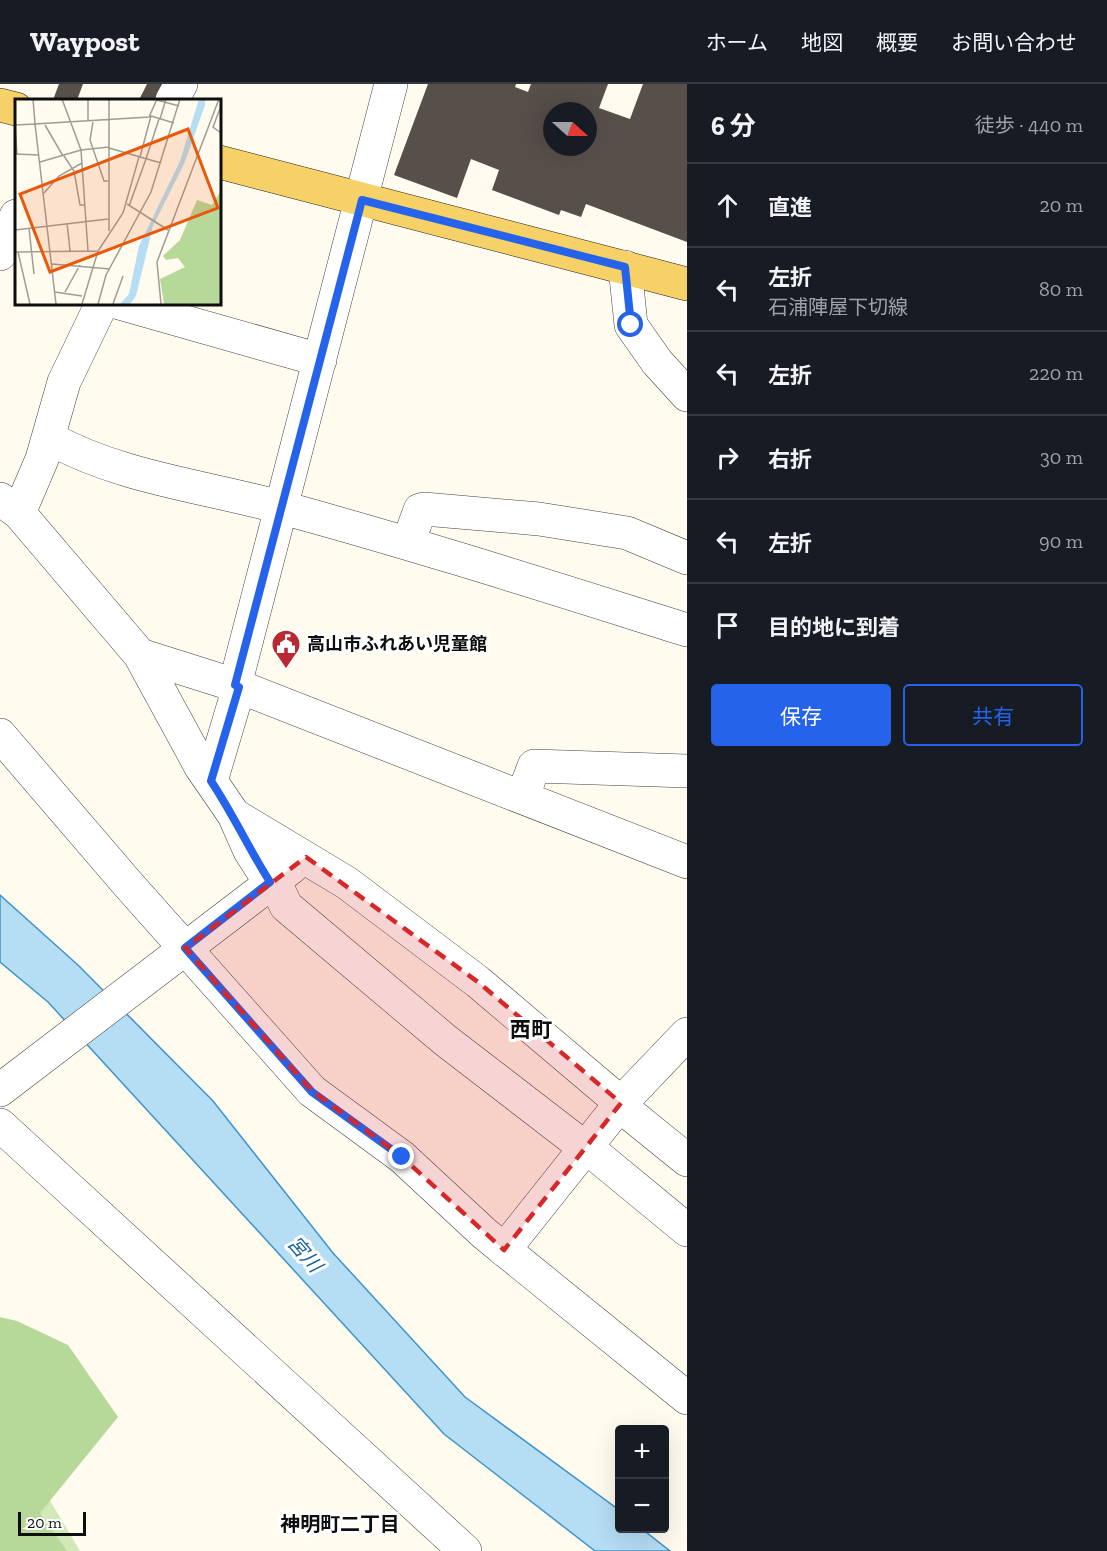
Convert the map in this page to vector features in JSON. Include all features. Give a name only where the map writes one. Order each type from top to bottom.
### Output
[{"type":"main road","points":[[0,105],[15,109]]},
{"type":"main road","points":[[220,162],[687,284]]},
{"type":"street","points":[[173,99],[181,84]]},
{"type":"street","points":[[211,781],[391,84]]},
{"type":"street","points":[[0,254],[15,218]]},
{"type":"street","points":[[625,267],[631,325],[657,362],[687,395]]},
{"type":"street","points":[[102,304],[64,382],[48,438],[10,506],[140,655],[201,767],[234,815],[250,852],[272,881],[286,906],[445,1040],[687,1230]]},
{"type":"street","points":[[123,304],[320,360]]},
{"type":"street","points":[[48,438],[73,452],[132,473],[282,507],[408,543],[687,630]]},
{"type":"street","points":[[408,543],[420,510],[424,509],[539,519],[627,533],[687,558]]},
{"type":"street","points":[[140,655],[237,686],[687,862]]},
{"type":"street","points":[[0,735],[312,1092],[402,1157],[504,1250],[687,1398]]},
{"type":"street","points":[[522,796],[534,766],[687,771]]},
{"type":"street","points":[[234,815],[347,883],[478,982],[687,1160]]},
{"type":"street","points":[[0,1090],[306,857]]},
{"type":"street","points":[[504,1250],[620,1104],[687,1034]]},
{"type":"street","points":[[0,1125],[465,1551]]},
{"type":"highlighted area","points":[[306,857],[478,982],[621,1103],[504,1250],[402,1157],[312,1091],[185,948]]},
{"type":"green space","points":[[0,1317],[17,1321],[68,1345],[118,1417],[40,1513],[67,1551],[0,1551]]},
{"type":"green space","points":[[29,1465],[80,1551],[0,1551],[0,1497]]},
{"type":"water","name":"宮川","points":[[0,895],[79,966],[213,1101],[333,1253],[465,1397],[615,1507],[615,1533],[647,1533],[670,1551],[595,1551],[444,1434],[48,1002],[0,962]]},
{"type":"building","points":[[59,84],[83,84],[77,99],[53,99]]},
{"type":"building","points":[[147,84],[166,84],[158,99],[140,99]]},
{"type":"building","points":[[428,84],[516,84],[515,87],[528,92],[531,84],[608,84],[599,108],[630,119],[643,84],[687,84],[687,242],[586,204],[581,217],[561,210],[559,215],[492,190],[499,170],[471,159],[457,198],[394,175]]},
{"type":"place","name":"高山市ふれあい児童館","points":[[286,670]]},
{"type":"district","name":"西町","points":[[531,1030]]},
{"type":"district","name":"神明町二丁目","points":[[340,1524]]},
{"type":"route","points":[[402,1157],[354,1120],[312,1092],[185,948],[270,882],[250,852],[234,815],[211,781],[239,687],[235,685],[362,200],[625,267],[631,325]]}]
